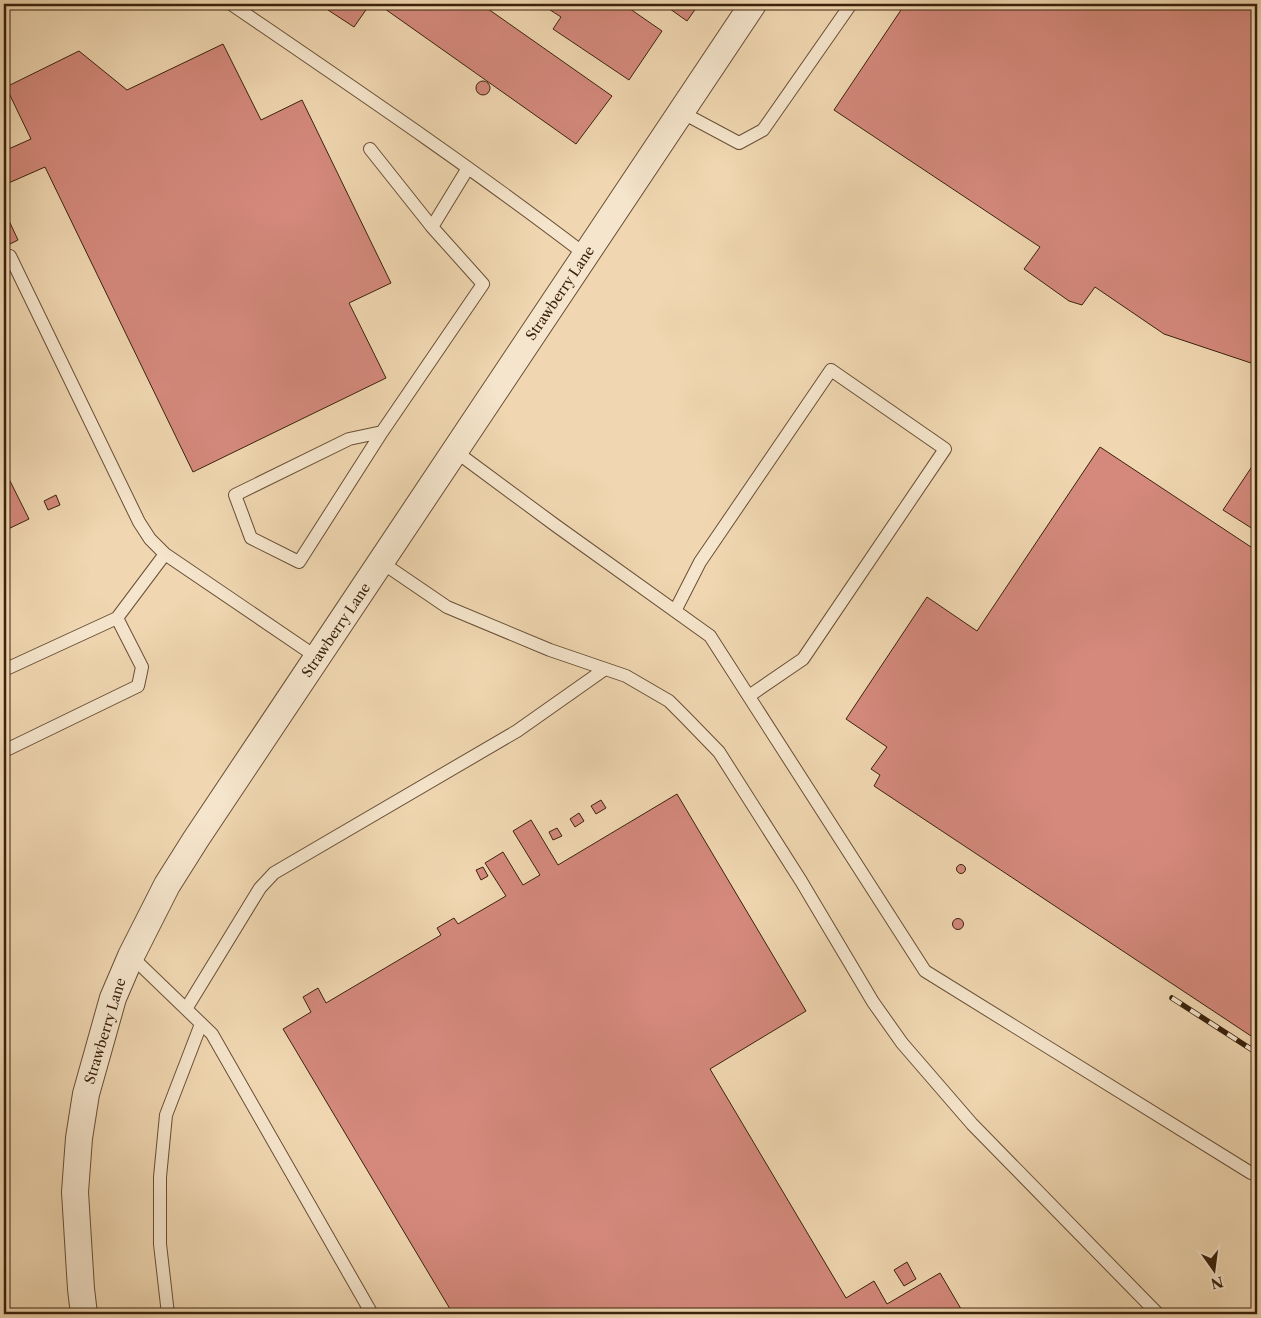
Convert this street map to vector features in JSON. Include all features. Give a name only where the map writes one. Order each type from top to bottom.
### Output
[{"type":"street","name":"Strawberry Lane","points":[[84,1314],[75,1192],[80,1138],[88,1084],[113,998],[130,956],[167,885],[753,4]]},
{"type":"lane","points":[[231,4],[468,168],[586,255]]},
{"type":"lane","points":[[681,112],[739,143],[764,130],[851,4]]},
{"type":"lane","points":[[370,149],[432,227],[482,284],[382,432],[299,562],[251,538],[234,495],[349,439],[382,432]]},
{"type":"lane","points":[[432,227],[468,168]]},
{"type":"lane","points":[[10,256],[139,522],[150,538],[165,554],[318,658]]},
{"type":"lane","points":[[675,611],[700,562],[831,370],[946,449],[803,658],[749,696]]},
{"type":"lane","points":[[455,451],[710,636],[925,971],[1252,1173]]},
{"type":"lane","points":[[4,670],[117,618],[165,554]]},
{"type":"lane","points":[[381,562],[447,607],[550,650],[626,676],[669,701],[719,752],[801,880],[873,1002],[902,1043],[972,1124],[1158,1314]]},
{"type":"lane","points":[[4,751],[138,686],[142,667],[117,618]]},
{"type":"lane","points":[[186,1009],[260,888],[274,873],[517,731],[605,669]]},
{"type":"lane","points":[[130,956],[212,1034],[372,1314]]},
{"type":"lane","points":[[168,1314],[160,1244],[160,1177],[166,1115],[201,1024]]},
{"type":"building","points":[[332,4],[370,4],[354,27],[328,10]]},
{"type":"building","points":[[378,4],[481,4],[612,96],[576,144]]},
{"type":"building","points":[[541,4],[623,4],[662,31],[629,80],[553,29],[561,17]]},
{"type":"building","points":[[663,4],[699,4],[687,21]]},
{"type":"building","points":[[905,4],[1257,4],[1257,365],[1164,334],[1095,287],[1082,305],[1069,301],[1024,269],[1040,247],[834,110]]},
{"type":"building","points":[[223,44],[261,120],[302,100],[391,283],[349,303],[386,378],[193,472],[45,167],[4,185],[4,151],[31,139],[6,87],[79,51],[127,90]]},
{"type":"building","points":[[483,81],[488,83],[490,88],[488,93],[483,95],[478,93],[476,88],[478,83]]},
{"type":"building","points":[[4,210],[18,240],[4,247]]},
{"type":"building","points":[[1100,447],[1257,551],[1257,1027],[1251,1036],[874,786],[880,775],[871,769],[887,747],[846,719],[927,597],[977,631]]},
{"type":"building","points":[[1257,459],[1257,522],[1253,529],[1223,510]]},
{"type":"building","points":[[4,469],[29,519],[4,531]]},
{"type":"building","points":[[56,495],[60,505],[48,510],[44,501]]},
{"type":"building","points":[[677,794],[806,1011],[710,1069],[846,1298],[874,1281],[887,1304],[940,1273],[964,1314],[453,1314],[283,1029],[311,1012],[303,997],[318,988],[326,1003],[441,935],[437,928],[454,918],[458,924],[506,896],[485,863],[503,852],[523,885],[540,875],[513,831],[531,820],[558,865]]},
{"type":"building","points":[[601,800],[606,808],[596,814],[591,806]]},
{"type":"building","points":[[579,813],[584,821],[575,827],[570,819]]},
{"type":"building","points":[[557,828],[562,836],[553,840],[549,832]]},
{"type":"building","points":[[961,865],[965,869],[961,873],[957,869]]},
{"type":"building","points":[[483,867],[488,876],[481,880],[476,870]]},
{"type":"building","points":[[956,919],[960,919],[963,924],[962,928],[956,929],[953,926],[953,922]]},
{"type":"building","points":[[907,1262],[916,1279],[904,1286],[894,1270]]},
{"type":"railway","points":[[1172,998],[1257,1053]]}]
